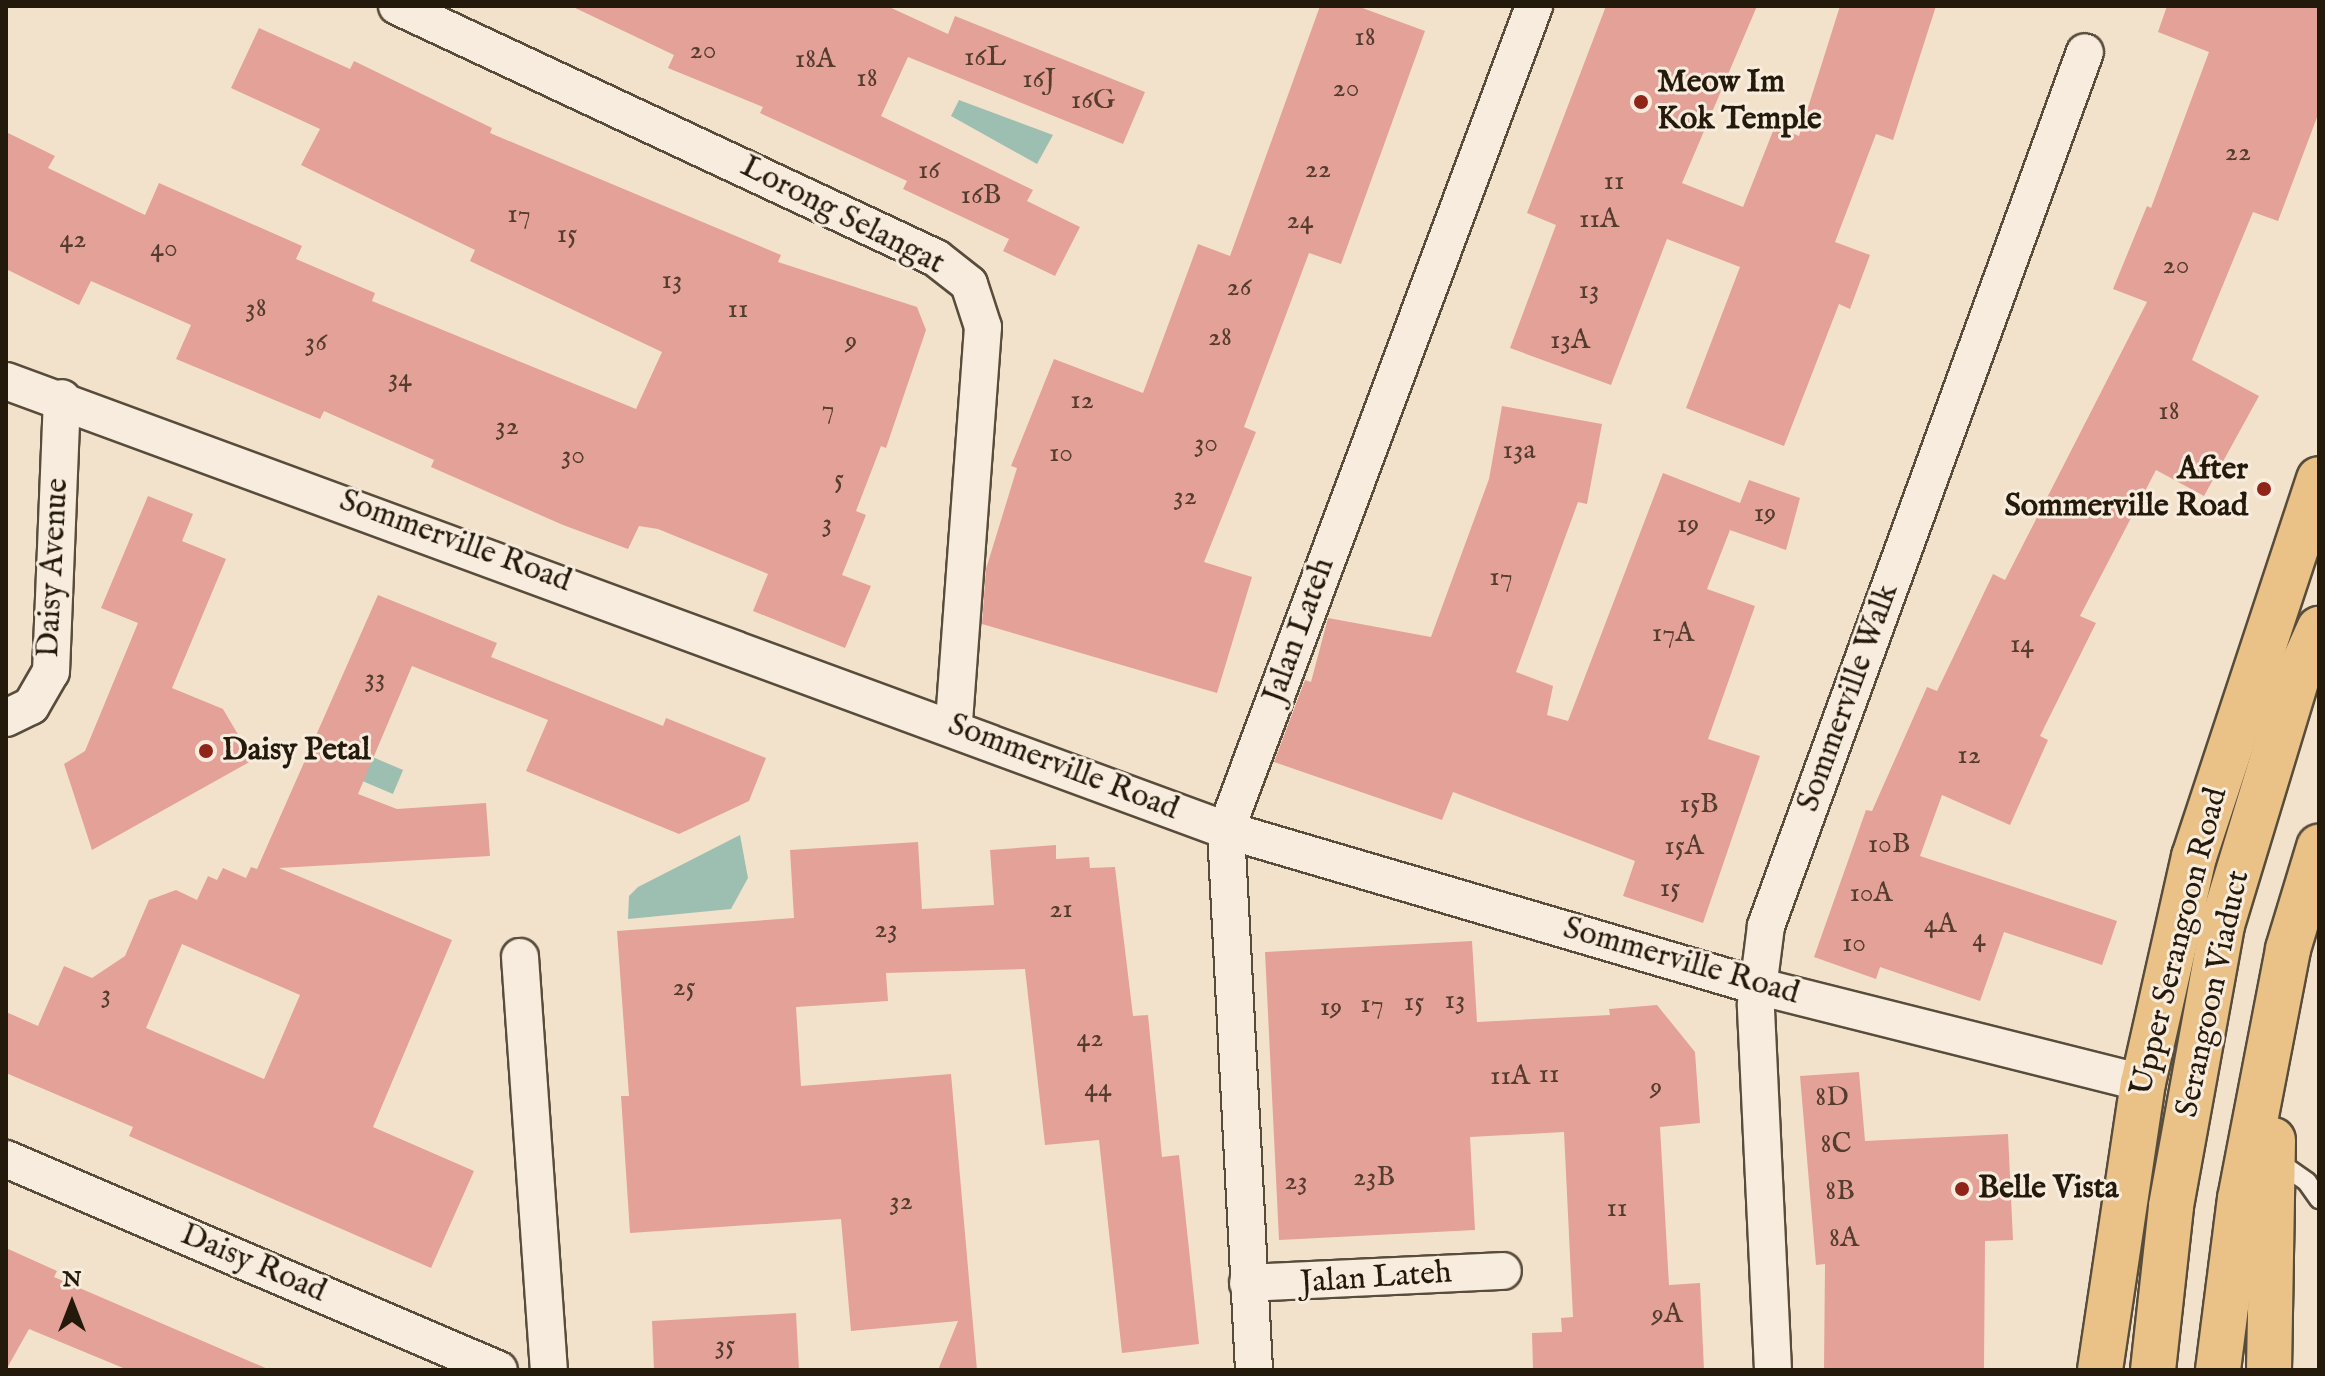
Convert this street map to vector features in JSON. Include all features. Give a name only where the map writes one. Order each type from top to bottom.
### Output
[{"type":"main road","name":"Upper Serangoon Road","points":[[2100,1370],[2143,1083],[2194,857],[2319,479]]},
{"type":"main road","name":"Serangoon Viaduct","points":[[2153,1370],[2171,1206],[2222,925],[2297,678],[2319,629]]},
{"type":"main road","name":"Serangoon Viaduct","points":[[2218,1370],[2240,1199],[2288,949],[2319,847]]},
{"type":"main road","points":[[2269,1370],[2272,1254],[2270,1156],[2319,918]]},
{"type":"main road","points":[[2272,1254],[2290,1312],[2296,1370]]},
{"type":"street","name":"Lorong Selangat","points":[[397,6],[936,258],[969,284],[983,327],[954,725]]},
{"type":"street","name":"Jalan Lateh","points":[[1254,1370],[1226,830],[1534,6]]},
{"type":"street","name":"Sommerville Walk","points":[[1773,1370],[1757,986],[1766,926],[2085,52]]},
{"type":"street","name":"Sommerville Road","points":[[6,381],[62,398],[954,725],[1226,830],[1757,986],[2143,1083]]},
{"type":"street","name":"Daisy Avenue","points":[[6,718],[31,706],[51,672],[62,398]]},
{"type":"street","points":[[520,957],[549,1370]]},
{"type":"street","name":"Daisy Road","points":[[6,1159],[499,1370]]},
{"type":"street","name":"Jalan Lateh","points":[[1248,1283],[1503,1271]]},
{"type":"lane","points":[[2270,1156],[2307,1182],[2319,1199]]},
{"type":"shaded area","points":[[959,100],[1053,135],[1037,164],[951,116]]},
{"type":"shaded area","points":[[323,736],[403,770],[393,794],[313,760]]},
{"type":"shaded area","points":[[740,835],[748,878],[731,909],[628,919],[629,896],[638,887]]},
{"type":"building","points":[[571,6],[887,6],[948,34],[955,16],[1145,92],[1123,144],[908,57],[881,116],[1033,190],[1027,201],[1080,227],[1055,276],[1003,251],[1009,239],[903,189],[907,181],[760,113],[763,107],[668,68],[674,55]]},
{"type":"building","points":[[1320,6],[1357,6],[1425,31],[1341,264],[1309,253],[1244,427],[1256,432],[1204,562],[1252,577],[1217,693],[982,624],[986,569],[1017,468],[1011,466],[1054,359],[1143,393],[1198,244],[1230,256]]},
{"type":"building","points":[[1606,6],[1757,6],[1682,183],[1743,207],[1775,126],[1799,136],[1840,6],[1936,6],[1893,140],[1876,134],[1835,242],[1870,255],[1850,309],[1839,304],[1784,446],[1686,408],[1740,267],[1667,239],[1611,385],[1510,348],[1556,225],[1527,213]]},
{"type":"building","points":[[2167,6],[2319,6],[2319,112],[2278,221],[2253,212],[2192,360],[2259,396],[2204,496],[2156,470],[2080,616],[2096,623],[2040,736],[2048,740],[2010,825],[1942,795],[1920,856],[2117,921],[2102,965],[2004,932],[1980,1001],[1880,967],[1876,979],[1814,957],[1866,810],[1872,811],[1927,687],[1937,691],[1993,574],[2005,580],[2147,302],[2113,289],[2147,206],[2151,208],[2209,52],[2158,32]]},
{"type":"building","points":[[259,28],[350,69],[354,61],[492,128],[490,133],[781,255],[778,262],[917,307],[926,330],[886,448],[881,446],[856,511],[866,515],[842,575],[871,586],[845,648],[753,611],[768,574],[658,529],[639,526],[628,549],[563,525],[431,467],[434,460],[324,411],[320,419],[176,359],[191,325],[91,281],[79,305],[6,269],[6,132],[55,156],[48,168],[145,215],[159,183],[302,246],[296,259],[375,293],[372,301],[636,409],[662,352],[470,261],[475,250],[301,165],[320,129],[231,88]]},
{"type":"building","points":[[1502,406],[1602,424],[1587,504],[1578,502],[1516,672],[1553,686],[1547,715],[1568,721],[1663,473],[1740,503],[1749,480],[1800,498],[1786,550],[1730,530],[1707,589],[1755,606],[1708,739],[1760,756],[1703,923],[1623,896],[1635,861],[1453,792],[1442,820],[1274,762],[1305,680],[1311,682],[1328,618],[1431,637],[1489,479]]},
{"type":"building","points":[[148,496],[193,514],[182,541],[226,559],[172,688],[223,709],[253,760],[92,850],[64,764],[85,751],[138,623],[101,608]]},
{"type":"building","points":[[378,595],[497,643],[491,657],[663,726],[666,718],[766,758],[749,801],[679,834],[526,771],[548,720],[412,666],[358,794],[397,809],[486,803],[490,856],[279,868],[452,940],[373,1127],[474,1171],[431,1268],[129,1136],[133,1127],[6,1073],[6,1012],[38,1026],[64,966],[92,978],[125,956],[149,900],[176,890],[197,900],[208,876],[217,880],[223,868],[246,878],[251,867],[257,869]],"holes":[[[182,944],[300,995],[264,1079],[146,1028]]]},
{"type":"building","points":[[918,842],[922,909],[994,905],[990,850],[1056,845],[1056,859],[1089,857],[1090,868],[1115,867],[1133,1016],[1148,1015],[1162,1157],[1179,1155],[1199,1344],[1122,1353],[1099,1140],[1045,1145],[1025,969],[886,973],[888,1001],[796,1007],[801,1086],[951,1074],[977,1370],[938,1370],[958,1321],[851,1331],[841,1219],[630,1233],[621,1096],[629,1096],[617,931],[794,918],[790,850]]},
{"type":"building","points":[[1472,941],[1477,1022],[1610,1015],[1609,1009],[1657,1005],[1695,1052],[1700,1123],[1660,1127],[1669,1285],[1700,1283],[1704,1370],[1533,1370],[1532,1333],[1562,1332],[1561,1318],[1573,1317],[1564,1132],[1470,1137],[1475,1230],[1279,1240],[1265,952]]},
{"type":"building","points":[[1859,1072],[1865,1141],[2008,1134],[2013,1240],[1985,1241],[1984,1369],[1824,1369],[1825,1264],[1816,1265],[1800,1076]]},
{"type":"building","points":[[6,1248],[57,1271],[54,1277],[270,1370],[128,1370],[29,1329],[6,1370]]},
{"type":"building","points":[[796,1313],[799,1370],[654,1370],[652,1321]]},
{"type":"place","name":"Meow Im Kok Temple","points":[[1641,102]]},
{"type":"place","name":"After Sommerville Road","points":[[2264,489]]},
{"type":"place","name":"Daisy Petal","points":[[206,751]]},
{"type":"place","name":"Belle Vista","points":[[1962,1189]]}]
